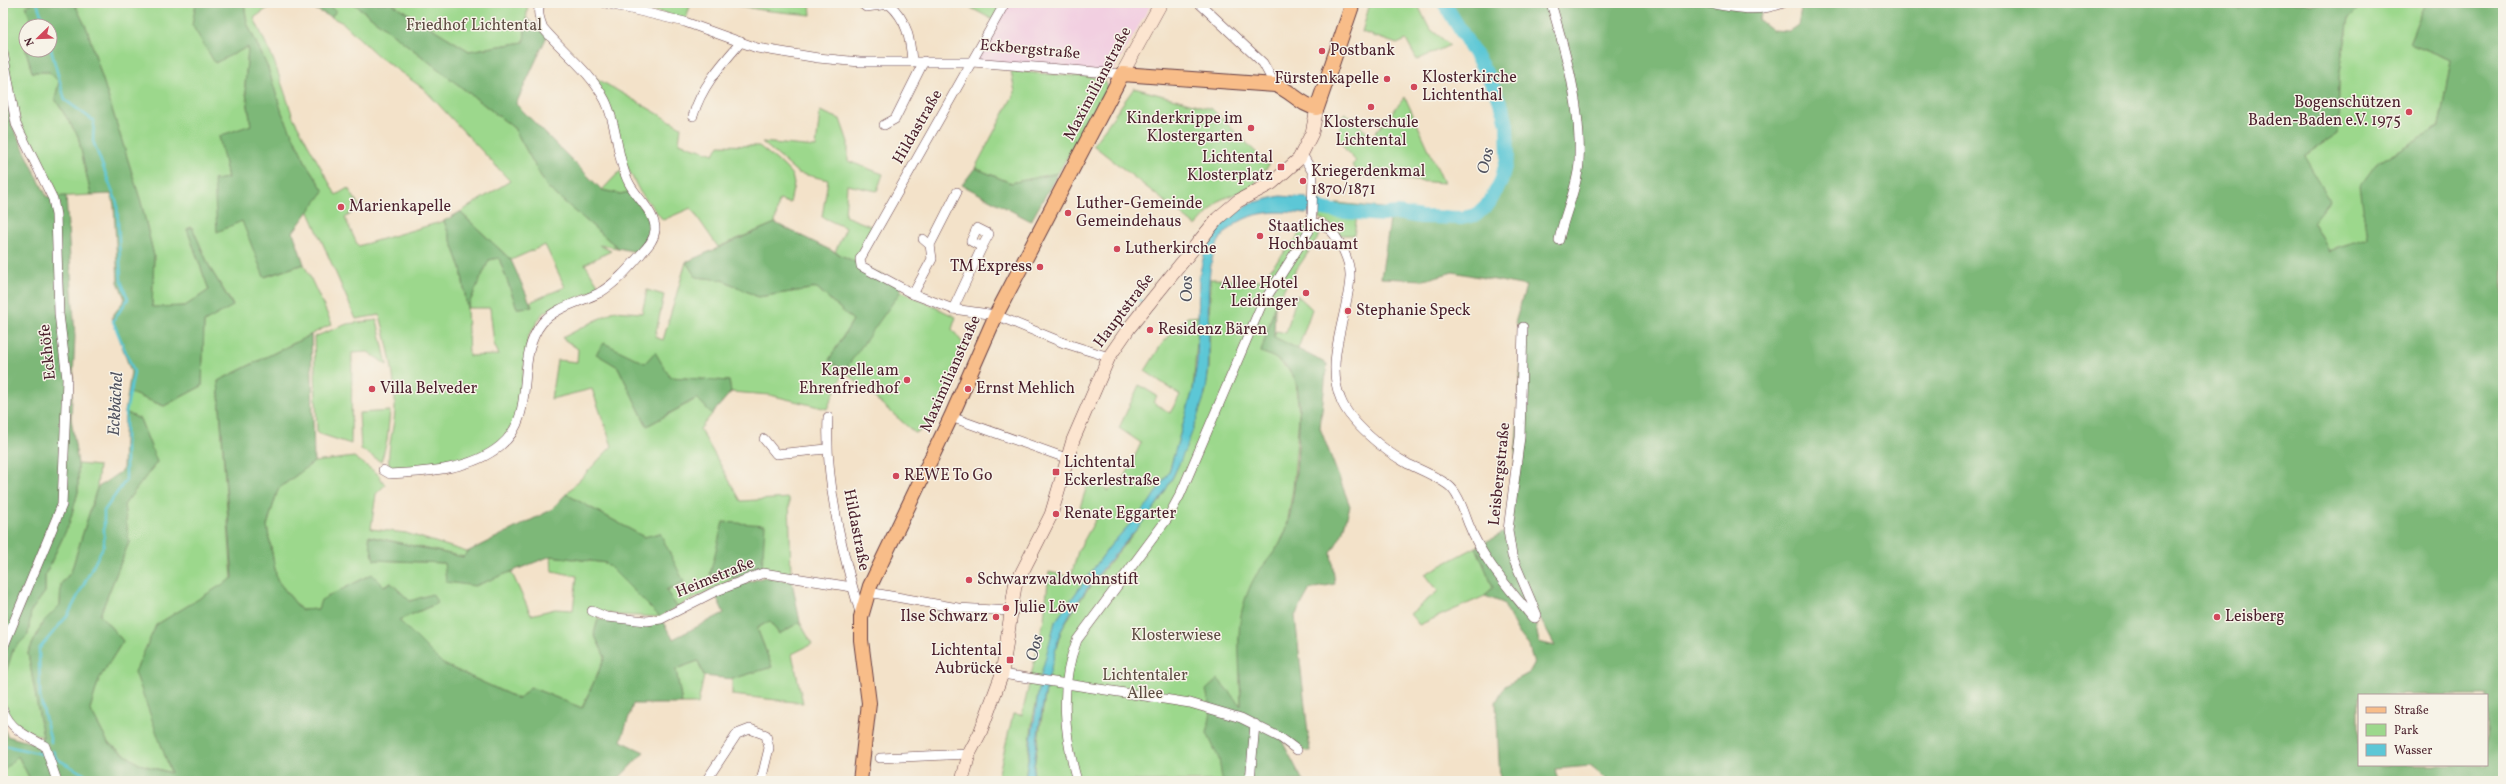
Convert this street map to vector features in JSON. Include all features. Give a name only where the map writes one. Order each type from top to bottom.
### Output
[{"type":"main road","name":"Maximilianstraße","points":[[860,781],[869,703],[861,640],[861,617],[868,592],[999,317],[1122,74],[1161,3]]},
{"type":"main road","name":"Hauptstraße","points":[[962,781],[969,754],[980,733],[1002,674],[1015,586],[1020,573],[1051,515],[1066,458],[1091,394],[1109,357],[1129,328],[1218,218],[1238,201],[1272,183],[1290,168],[1302,154],[1312,133],[1317,108],[1353,3]]},
{"type":"main road","name":"Eckbergstraße","points":[[1122,74],[1276,85]]},
{"type":"main road","points":[[1276,85],[1288,90],[1305,104],[1317,108]]},
{"type":"street","points":[[383,470],[390,474],[436,471],[483,456],[501,446],[519,424],[530,354],[542,323],[551,315],[611,285],[626,273],[650,245],[654,236],[653,219],[629,183],[605,101],[587,73],[543,28],[539,19],[538,6],[541,3]]},
{"type":"street","name":"Eckbergstraße","points":[[605,3],[685,22],[757,48],[831,59],[860,62],[972,62],[1122,74]]},
{"type":"street","points":[[861,3],[866,7],[889,4],[899,14],[910,35],[912,61]]},
{"type":"street","name":"Hildastraße","points":[[913,294],[861,266],[860,259],[1005,3]]},
{"type":"street","points":[[1199,3],[1263,63],[1276,85]]},
{"type":"street","points":[[1551,3],[1576,104],[1579,163],[1570,206],[1558,240]]},
{"type":"street","points":[[1708,3],[1752,10],[1770,8],[1783,3]]},
{"type":"street","points":[[693,116],[707,84],[741,42]]},
{"type":"street","name":"Eckhöfe","points":[[3,52],[16,124],[53,199],[56,215],[59,314],[67,379],[62,505],[3,648]]},
{"type":"street","points":[[884,125],[895,119],[924,61]]},
{"type":"street","points":[[1077,781],[1066,723],[1065,685],[1077,640],[1166,518],[1180,495],[1262,306],[1281,274],[1306,238],[1312,218],[1312,173],[1302,154]]},
{"type":"street","points":[[957,192],[930,245],[932,259],[913,294],[953,309],[999,317],[1064,343],[1109,357]]},
{"type":"street","name":"Leisbergstraße","points":[[1312,218],[1328,228],[1335,237],[1348,265],[1350,277],[1341,322],[1336,366],[1336,384],[1341,400],[1351,416],[1390,452],[1450,485],[1460,502],[1471,530],[1484,554],[1532,617],[1536,618],[1537,615],[1512,556],[1508,530],[1520,436],[1523,327]]},
{"type":"street","points":[[922,239],[930,245]]},
{"type":"street","points":[[953,309],[982,247]]},
{"type":"street","name":"Hildastraße","points":[[828,417],[827,448],[834,501],[852,587],[861,617]]},
{"type":"street","points":[[951,417],[1066,458]]},
{"type":"street","points":[[764,439],[776,454],[827,448]]},
{"type":"street","name":"Heimstraße","points":[[592,611],[606,617],[646,621],[661,618],[714,592],[763,573],[852,587]]},
{"type":"street","points":[[868,592],[958,608],[1011,610]]},
{"type":"street","points":[[1002,674],[1065,685],[1190,703],[1231,714],[1255,724],[1297,750]]},
{"type":"street","points":[[3,710],[7,720],[19,733],[45,746],[57,781]]},
{"type":"street","points":[[1250,781],[1255,724]]},
{"type":"street","points":[[706,781],[737,734],[750,729],[766,735],[769,748],[761,781]]},
{"type":"street","points":[[880,758],[969,754]]},
{"type":"shaded area","points":[[1005,3],[1152,3],[1112,73],[972,62]]},
{"type":"green space","points":[[3,3],[34,3],[26,6],[30,18],[18,18],[18,58],[28,58],[32,72],[49,72],[59,82],[55,99],[78,136],[91,195],[54,197],[18,122],[3,41]]},
{"type":"green space","points":[[34,3],[74,3],[87,29],[141,202],[154,256],[152,307],[185,306],[209,290],[187,229],[192,227],[210,268],[233,306],[204,322],[202,386],[164,406],[128,392],[131,372],[112,317],[125,299],[118,282],[114,205],[111,194],[91,195],[78,136],[55,99],[59,82],[49,72],[32,72],[28,58],[58,58],[58,18],[30,18],[26,6]]},
{"type":"green space","points":[[74,3],[196,3],[193,25],[248,47],[245,86],[251,126],[219,136],[228,178],[218,231],[242,220],[265,277],[304,264],[332,324],[218,381],[232,579],[156,625],[158,732],[172,773],[139,764],[108,743],[90,709],[99,679],[123,641],[100,615],[129,542],[124,505],[157,462],[140,419],[125,412],[128,392],[164,406],[202,386],[204,322],[233,305],[210,268],[192,227],[187,229],[209,290],[185,306],[152,308],[154,256],[141,202],[87,29]]},
{"type":"green space","points":[[196,3],[244,3],[247,23],[268,68],[282,113],[307,165],[324,191],[293,232],[304,264],[264,277],[242,221],[217,232],[214,180],[228,178],[219,136],[251,125],[245,86],[248,47],[215,63],[192,25]]},
{"type":"green space","points":[[244,3],[275,3],[254,18],[274,61],[293,117],[336,195],[348,188],[360,207],[345,218],[358,246],[444,221],[461,268],[467,308],[489,260],[499,258],[517,308],[532,307],[530,302],[565,287],[545,245],[511,260],[460,212],[510,181],[424,89],[378,56],[343,23],[331,17],[336,11],[324,3],[353,3],[514,128],[547,187],[618,248],[599,245],[611,251],[585,264],[600,288],[543,313],[528,337],[517,420],[499,444],[484,453],[435,469],[398,471],[389,468],[389,452],[395,410],[395,398],[391,362],[380,315],[356,319],[308,210],[324,191],[307,165],[282,113],[268,68],[247,23]],"holes":[[[467,308],[490,308],[494,344],[499,355],[469,356]]]},
{"type":"green space","points":[[302,3],[324,3],[336,11],[331,17]]},
{"type":"green space","points":[[353,3],[391,3],[469,51],[524,42],[526,18],[547,36],[516,104],[602,190],[620,194],[629,192],[642,208],[650,222],[652,235],[649,241],[636,252],[618,248],[547,187],[514,128]]},
{"type":"green space","name":"Friedhof Lichtental","points":[[391,3],[528,3],[524,42],[469,51]]},
{"type":"green space","points":[[625,3],[691,3],[686,19]]},
{"type":"green space","points":[[726,3],[810,3],[811,15],[761,10]]},
{"type":"green space","points":[[962,3],[1005,3],[995,21]]},
{"type":"green space","points":[[1370,3],[1417,3],[1429,28],[1450,45],[1417,60],[1406,40],[1397,44],[1362,32]]},
{"type":"green space","points":[[1443,3],[1785,3],[1762,12],[1759,20],[1772,30],[1789,31],[1798,25],[1802,3],[2236,3],[2239,9],[2249,3],[2364,3],[2349,18],[2339,78],[2338,133],[2304,156],[2330,200],[2313,221],[2329,251],[2367,239],[2360,186],[2376,164],[2439,127],[2451,60],[2409,43],[2426,3],[2503,3],[2503,781],[1609,781],[1590,766],[1555,769],[1558,781],[1500,781],[1496,702],[1505,686],[1529,673],[1534,665],[1529,646],[1518,632],[1503,603],[1485,596],[1493,587],[1476,547],[1508,530],[1513,500],[1523,328],[1515,323],[1526,286],[1453,272],[1424,280],[1381,278],[1390,220],[1335,214],[1337,203],[1455,216],[1471,213],[1487,202],[1494,190],[1505,159],[1506,140],[1503,120],[1486,79]],"holes":[[[1531,602],[1555,646],[1539,642]]]},
{"type":"green space","points":[[2364,3],[2426,3],[2409,43],[2451,60],[2439,127],[2376,164],[2361,186],[2367,239],[2329,251],[2313,221],[2304,156],[2338,133],[2339,78],[2349,18]]},
{"type":"green space","points":[[1011,71],[1103,78],[1108,87],[1058,173],[1011,183],[975,168],[1015,92]]},
{"type":"green space","points":[[3,73],[12,125],[47,197],[66,196],[75,336],[71,418],[78,464],[78,492],[69,524],[45,575],[45,592],[31,611],[28,635],[13,650],[3,681]]},
{"type":"green space","points":[[587,73],[681,127],[679,143],[714,154],[719,145],[759,146],[784,166],[792,175],[794,184],[790,203],[779,200],[775,223],[718,247],[691,208],[663,220],[640,192],[620,153],[612,121]]},
{"type":"green space","points":[[1134,88],[1212,109],[1269,165],[1252,187],[1220,200],[1196,226],[1093,145]]},
{"type":"green space","points":[[1405,97],[1444,183],[1360,177],[1352,165],[1356,161],[1342,144],[1339,127],[1345,113],[1372,137]]},
{"type":"green space","points":[[820,111],[840,119],[848,142],[848,161],[883,174],[877,191],[847,185],[845,216],[873,227],[855,262],[835,252],[846,228],[822,217],[828,180],[798,173],[762,142],[816,147]]},
{"type":"green space","points":[[975,168],[1011,183],[1058,173],[1031,221],[962,185]]},
{"type":"green space","points":[[620,171],[629,192],[620,194],[602,190]]},
{"type":"green space","points":[[460,212],[511,260],[532,307],[517,308],[499,258],[489,260],[467,308],[461,268],[444,221]]},
{"type":"green space","points":[[1319,212],[1357,216],[1354,235],[1337,235],[1332,226],[1319,217]]},
{"type":"green space","points":[[775,223],[900,284],[901,291],[844,371],[829,360],[853,320],[817,288],[758,297],[723,280],[696,277],[686,262]]},
{"type":"green space","name":"Lichtentaler Allee","points":[[1307,226],[1320,235],[1286,285],[1275,306],[1261,352],[1274,357],[1289,370],[1296,382],[1299,415],[1293,489],[1286,531],[1275,551],[1256,576],[1239,638],[1241,718],[1236,781],[1032,781],[1048,676],[1062,628],[1085,593],[1159,502],[1174,475],[1205,395],[1209,368],[1210,279],[1261,280]]},
{"type":"green space","points":[[686,262],[696,277],[723,280],[758,297],[817,288],[853,320],[829,360],[901,291],[956,317],[952,329],[965,346],[935,424],[915,433],[844,371],[827,409],[770,395],[731,392],[729,381],[670,377],[655,353],[645,363],[597,354],[618,367],[647,426],[698,398],[712,414],[700,429],[741,501],[789,498],[791,575],[710,574],[736,578],[677,607],[666,591],[684,582],[644,537],[566,494],[612,446],[592,389],[551,399],[557,360],[577,362],[578,349],[562,338],[614,311],[642,313],[647,290],[664,295],[655,337],[663,340]]},
{"type":"green space","points":[[1297,295],[1312,309],[1298,349],[1274,337],[1276,331],[1286,333]]},
{"type":"green space","points":[[1275,306],[1274,337],[1327,364],[1320,428],[1350,506],[1342,534],[1331,553],[1335,584],[1310,589],[1295,616],[1310,751],[1297,750],[1281,739],[1303,781],[1225,781],[1222,779],[1219,759],[1207,733],[1211,712],[1206,690],[1218,679],[1241,706],[1239,637],[1242,610],[1249,589],[1256,575],[1277,548],[1286,530],[1295,479],[1299,433],[1298,395],[1296,382],[1290,371],[1282,363],[1261,352]]},
{"type":"green space","points":[[1199,316],[1193,390],[1169,472],[1149,503],[1110,546],[1055,622],[1033,717],[1025,781],[997,781],[1013,714],[1022,715],[1044,619],[1049,572],[1071,577],[1078,551],[1097,517],[1080,507],[1089,480],[1109,491],[1126,475],[1141,443],[1119,428],[1139,385],[1157,396],[1153,402],[1170,413],[1180,395],[1145,371],[1161,345],[1187,317]]},
{"type":"green space","points":[[377,320],[387,365],[368,352],[352,353],[351,444],[317,433],[314,337],[347,324]]},
{"type":"green space","points":[[311,335],[314,462],[278,489],[267,526],[277,580],[301,610],[318,609],[321,600],[372,574],[384,586],[391,583],[410,601],[432,594],[438,603],[399,620],[443,664],[519,699],[530,687],[582,708],[605,657],[594,634],[598,619],[650,626],[661,619],[673,639],[724,613],[714,592],[765,577],[792,581],[800,622],[779,634],[770,621],[757,628],[772,667],[732,679],[704,676],[698,661],[676,669],[682,704],[633,704],[621,741],[644,752],[616,781],[31,781],[18,756],[3,771],[3,725],[7,736],[32,743],[43,737],[28,653],[43,622],[60,605],[61,584],[71,572],[97,488],[123,470],[125,412],[140,419],[157,462],[124,505],[129,542],[100,615],[123,641],[99,679],[90,709],[108,743],[139,764],[171,773],[135,672],[156,625],[233,578],[218,381]]},
{"type":"green space","points":[[604,343],[645,363],[655,352],[670,377],[729,381],[731,392],[712,414],[697,398],[647,426],[618,367],[596,354]]},
{"type":"green space","points":[[390,411],[387,441],[381,462],[361,449],[359,413]]},
{"type":"green space","points":[[354,457],[378,474],[385,485],[376,494],[371,529],[406,533],[467,552],[469,551],[464,557],[369,536],[374,560],[445,563],[475,586],[511,571],[531,615],[555,609],[573,610],[577,576],[552,571],[551,556],[606,563],[660,617],[617,615],[600,611],[594,634],[605,657],[582,708],[530,687],[519,699],[443,664],[399,620],[438,603],[410,601],[391,583],[318,609],[301,610],[277,580],[267,526],[278,489],[314,462]]},
{"type":"green space","points":[[78,464],[99,466],[97,488],[71,572],[61,584],[60,605],[43,622],[28,653],[43,737],[17,728],[3,706],[3,681],[13,650],[28,635],[31,611],[45,592],[45,575],[69,524],[78,492]]},
{"type":"green space","points":[[566,494],[644,537],[660,533],[684,582],[666,590],[677,607],[660,617],[606,563],[551,556],[475,586],[446,582],[444,563],[374,560],[368,536],[463,557],[469,551],[551,510]]},
{"type":"green space","points":[[723,522],[765,525],[762,570],[736,578],[710,574]]},
{"type":"green space","points":[[1476,547],[1493,587],[1485,596],[1419,625],[1410,614],[1438,591],[1425,574]]},
{"type":"green space","points":[[770,621],[779,634],[800,622],[812,644],[792,654],[803,703],[732,695],[732,679],[772,667],[757,628]]},
{"type":"green space","points":[[698,661],[704,676],[698,704],[682,704],[676,669]]},
{"type":"green space","points":[[18,756],[31,781],[3,781],[3,771]]},
{"type":"water","points":[[1280,196],[1307,198],[1306,214],[1271,212],[1249,217],[1229,229],[1221,238],[1214,252],[1210,270],[1209,359],[1207,379],[1204,397],[1195,424],[1173,477],[1159,501],[1087,589],[1070,613],[1060,632],[1044,700],[1038,732],[1032,781],[1025,781],[1041,675],[1055,622],[1110,546],[1149,503],[1169,472],[1193,390],[1197,362],[1199,277],[1205,250],[1222,224],[1236,212],[1252,203]]},
{"type":"waterway","name":"Eckbächel","points":[[37,3],[42,18]]},
{"type":"waterway","name":"Oos","points":[[1298,204],[1334,211],[1382,215],[1397,213],[1421,217],[1462,218],[1476,215],[1490,202],[1501,181],[1508,156],[1507,125],[1504,111],[1487,74],[1444,3]]},
{"type":"waterway","name":"Eckbächel","points":[[51,742],[40,697],[39,649],[68,615],[104,545],[104,511],[126,480],[126,412],[134,372],[113,321],[128,299],[121,281],[117,203],[93,141],[94,121],[65,100],[53,58]]},
{"type":"waterway","points":[[3,745],[42,754]]},
{"type":"waterway","name":"Eckbächel","points":[[53,751],[56,757]]},
{"type":"waterway","points":[[52,756],[96,781]]},
{"type":"place","name":"Postbank","points":[[1322,51]]},
{"type":"place","name":"Fürstenkapelle","points":[[1387,79]]},
{"type":"place","name":"Klosterkirche Lichtenthal","points":[[1414,87]]},
{"type":"place","name":"Klosterschule Lichtental","points":[[1371,107]]},
{"type":"place","name":"Bogenschützen Baden-Baden e.V. 1975","points":[[2409,112]]},
{"type":"place","name":"Kinderkrippe im Klostergarten","points":[[1251,128]]},
{"type":"place","name":"Lichtental Klosterplatz","points":[[1281,167]]},
{"type":"place","name":"Kriegerdenkmal 1870/1871","points":[[1303,181]]},
{"type":"place","name":"Marienkapelle","points":[[341,207]]},
{"type":"place","name":"Luther-Gemeinde Gemeindehaus","points":[[1068,213]]},
{"type":"place","name":"Staatliches Hochbauamt","points":[[1260,236]]},
{"type":"place","name":"Lutherkirche","points":[[1117,249]]},
{"type":"place","name":"TM Express","points":[[1040,267]]},
{"type":"place","name":"Allee Hotel Leidinger","points":[[1306,293]]},
{"type":"place","name":"Stephanie Speck","points":[[1348,311]]},
{"type":"place","name":"Residenz Bären","points":[[1150,330]]},
{"type":"place","name":"Kapelle am Ehrenfriedhof","points":[[907,380]]},
{"type":"place","name":"Villa Belveder","points":[[372,389]]},
{"type":"place","name":"Ernst Mehlich","points":[[968,389]]},
{"type":"place","name":"Lichtental Eckerlestraße","points":[[1056,472]]},
{"type":"place","name":"REWE To Go","points":[[896,476]]},
{"type":"place","name":"Renate Eggarter","points":[[1056,514]]},
{"type":"place","name":"Schwarzwaldwohnstift","points":[[969,580]]},
{"type":"place","name":"Julie Löw","points":[[1006,608]]},
{"type":"place","name":"Ilse Schwarz","points":[[996,617]]},
{"type":"place","name":"Leisberg","points":[[2217,617]]},
{"type":"place","name":"Lichtental Aubrücke","points":[[1010,660]]},
{"type":"park label","name":"Klosterwiese","points":[[1176,636]]}]
